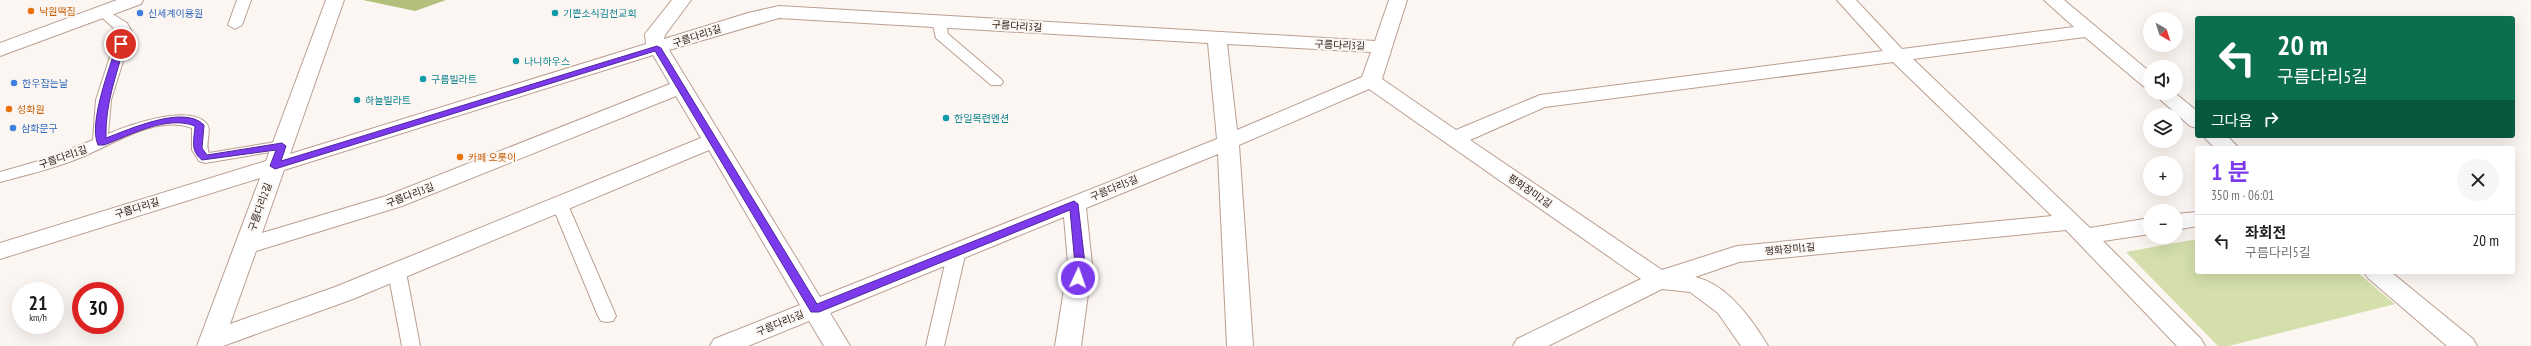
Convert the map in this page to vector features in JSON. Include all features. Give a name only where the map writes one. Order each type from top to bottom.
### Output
[{"type":"street","points":[[0,50],[134,0]]},
{"type":"street","name":"구름다리2길","points":[[211,343],[335,0]]},
{"type":"street","points":[[657,48],[654,41],[655,34],[682,0]]},
{"type":"street","points":[[1371,82],[1398,0]]},
{"type":"street","points":[[1846,0],[1897,55],[2078,229],[2192,346]]},
{"type":"street","points":[[2053,0],[2143,76]]},
{"type":"street","name":"구름다리3길","points":[[278,156],[657,48],[755,17],[779,12],[1382,47]]},
{"type":"street","points":[[1454,139],[1540,101],[2089,31]]},
{"type":"street","points":[[1217,38],[1228,142],[1240,346]]},
{"type":"street","name":"구름다리3길","points":[[657,48],[837,346]]},
{"type":"street","name":"구름다리5길","points":[[723,346],[1228,142],[1371,82]]},
{"type":"street","name":"평화장미2길","points":[[1371,82],[1659,280],[1696,285],[1727,307],[1755,346]]},
{"type":"street","name":"구름다리3길","points":[[246,246],[340,219],[394,201],[680,87]]},
{"type":"street","points":[[2171,100],[2195,120]]},
{"type":"street","points":[[2216,138],[2226,146]]},
{"type":"street","points":[[211,343],[397,272],[713,141]]},
{"type":"street","name":"구름다리길","points":[[0,250],[278,156]]},
{"type":"street","points":[[1068,346],[1080,264],[1074,204]]},
{"type":"street","points":[[2183,221],[2195,219]]},
{"type":"street","name":"평화장미1길","points":[[1526,346],[1659,280],[1737,254],[2078,229],[2143,226]]},
{"type":"street","points":[[2378,274],[2464,346]]},
{"type":"lane","points":[[235,25],[244,0]]},
{"type":"lane","points":[[101,143],[101,116],[104,102],[125,32],[122,26],[103,12]]},
{"type":"lane","points":[[939,21],[941,35],[996,82]]},
{"type":"lane","name":"구름다리1길","points":[[0,177],[72,155],[146,126],[176,120],[200,125],[198,148],[200,154],[205,158],[278,156]]},
{"type":"lane","points":[[560,205],[606,316]]},
{"type":"lane","points":[[935,346],[957,252]]},
{"type":"lane","points":[[397,272],[411,346]]},
{"type":"green space","points":[[363,0],[446,0],[415,11]]},
{"type":"green space","points":[[2195,239],[2195,274],[2359,274],[2395,304],[2229,346],[2218,346],[2126,252],[2170,244],[2183,244],[2183,242]]},
{"type":"place","name":"낙원떡집","points":[[31,11]]},
{"type":"place","name":"신세계이용원","points":[[140,13]]},
{"type":"place","name":"기쁜소식김천교회","points":[[555,13]]},
{"type":"place","name":"나니하우스","points":[[516,61]]},
{"type":"place","name":"구름빌라트","points":[[423,79]]},
{"type":"place","name":"한우잡는날","points":[[14,83]]},
{"type":"place","name":"하늘빌라트","points":[[357,100]]},
{"type":"place","name":"성화원","points":[[9,109]]},
{"type":"place","name":"한일목련멘션","points":[[946,118]]},
{"type":"place","name":"삼화문구","points":[[13,128]]},
{"type":"place","name":"카페 오롯이","points":[[460,157]]},
{"type":"route","points":[[121,44],[101,116],[101,143],[115,136],[158,122],[176,120],[192,122],[200,125],[198,148],[200,154],[205,158],[282,146],[275,166],[657,48],[815,309],[1074,204],[1080,264],[1078,278]]}]
